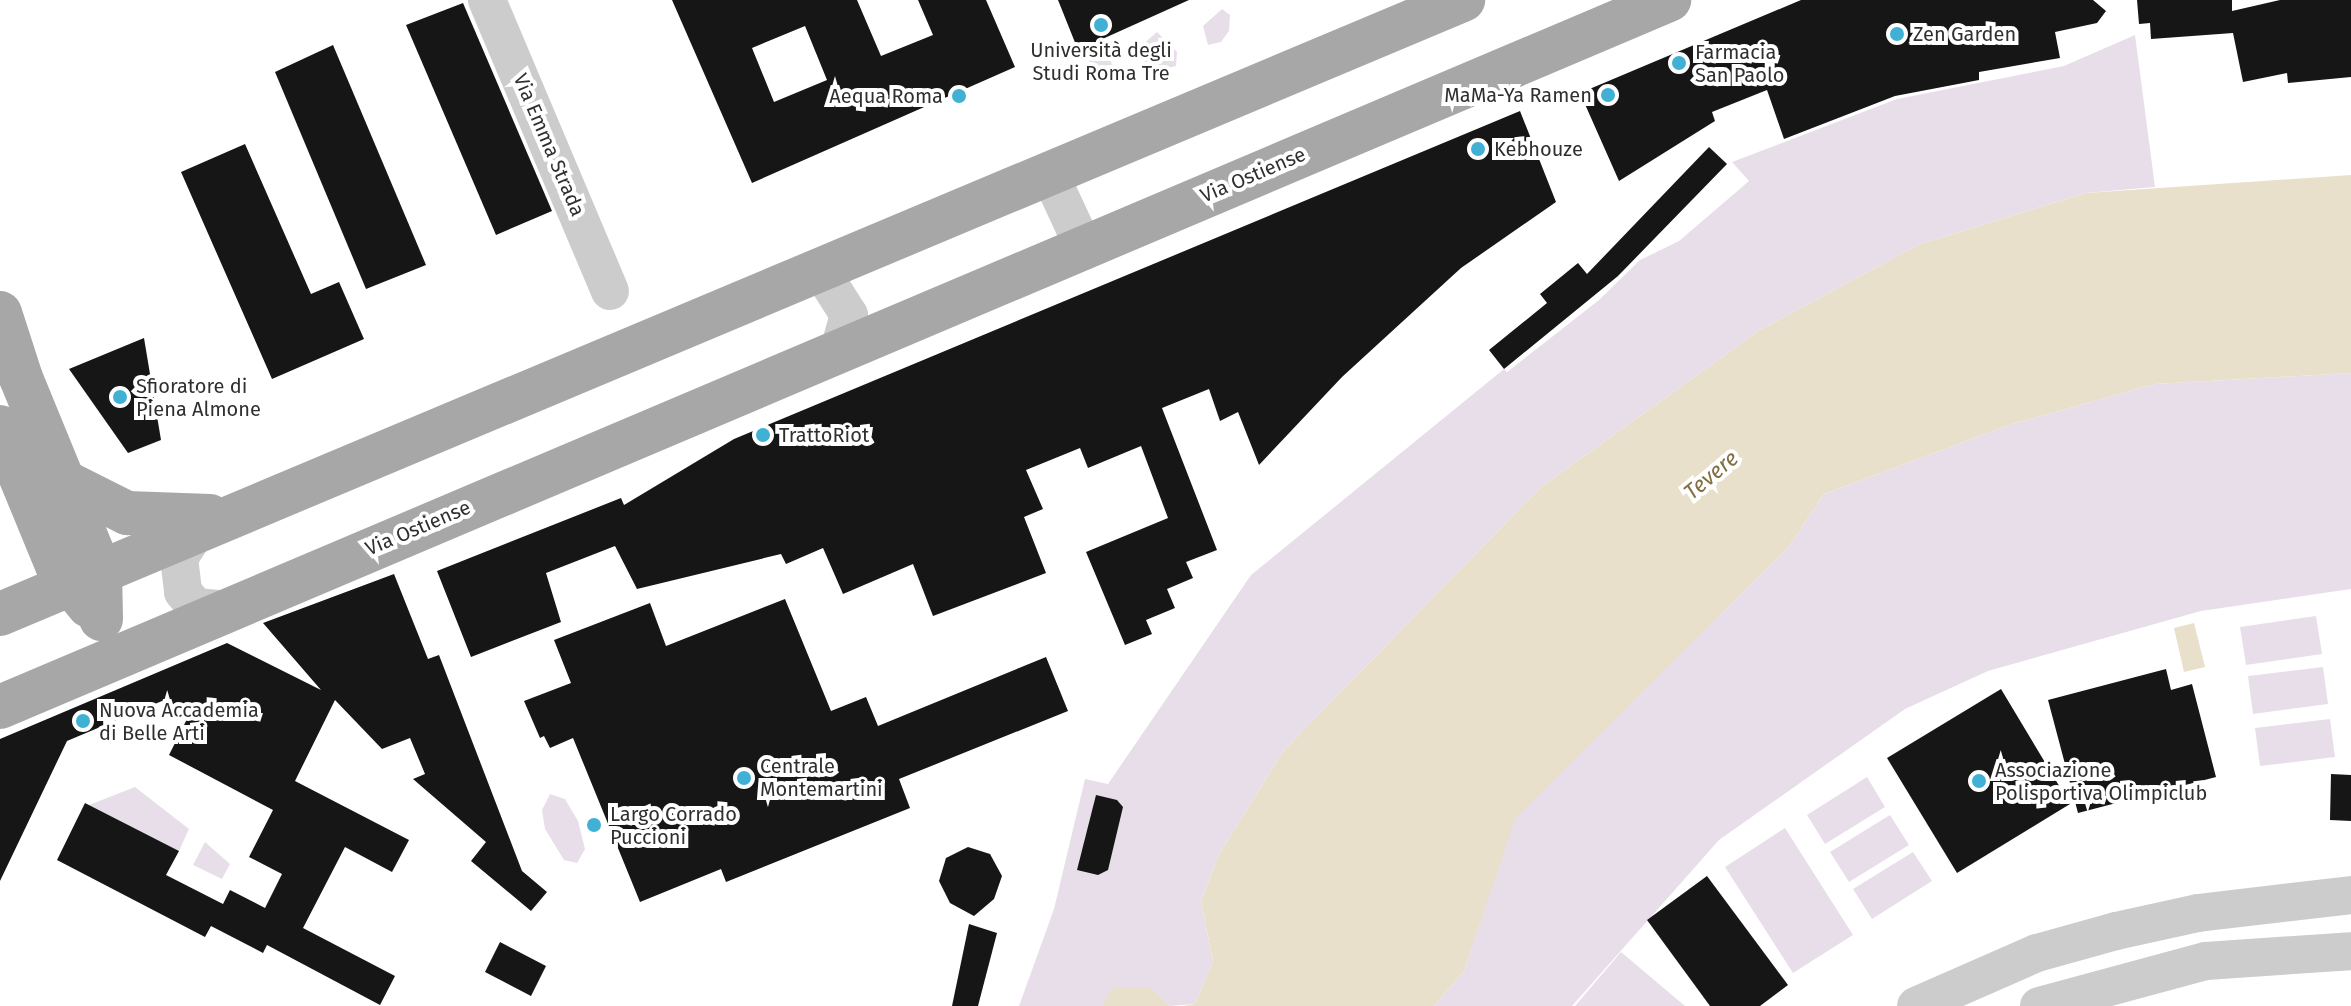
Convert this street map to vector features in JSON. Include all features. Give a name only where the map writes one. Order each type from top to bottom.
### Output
[{"type":"main road","points":[[0,614],[1051,177],[1463,0]]},
{"type":"main road","name":"Via Ostiense","points":[[0,707],[109,638],[229,610],[1669,0]]},
{"type":"main road","points":[[0,313],[61,480],[84,578]]},
{"type":"main road","points":[[0,427],[84,578],[109,638]]},
{"type":"main road","points":[[61,480],[110,507],[143,516],[239,513]]},
{"type":"street","name":"Via Emma Strada","points":[[487,0],[610,291]]},
{"type":"street","points":[[1051,177],[1084,248]]},
{"type":"street","points":[[821,271],[849,315],[838,353]]},
{"type":"street","points":[[196,532],[179,558],[180,586],[196,607],[229,610]]},
{"type":"street","points":[[1916,1006],[2037,953],[2116,931],[2214,911],[2351,895]]},
{"type":"street","points":[[2039,1006],[2206,961],[2351,951]]},
{"type":"shaded area","points":[[1222,9],[1230,15],[1229,31],[1221,42],[1208,45],[1203,26]]},
{"type":"shaded area","points":[[1157,32],[1177,52],[1176,66],[1165,69],[1145,62],[1140,47]]},
{"type":"shaded area","points":[[2135,35],[2155,187],[2086,193],[1918,245],[1760,330],[1541,487],[1284,750],[1218,856],[1201,902],[1213,961],[1195,1004],[1170,1006],[1150,988],[1114,988],[1102,1006],[1019,1006],[1054,909],[1085,779],[1108,784],[1251,575],[1504,369],[1507,372],[1599,300],[1640,260],[1679,241],[1749,181],[1732,162],[1897,99],[2064,66]]},
{"type":"shaded area","points":[[1094,57],[1111,61],[1116,81],[1095,73],[1088,62]]},
{"type":"shaded area","points":[[2351,373],[2351,589],[2201,611],[1988,671],[1905,709],[1719,840],[1572,1006],[1434,1006],[1464,971],[1514,819],[1790,545],[1824,494],[2012,424],[2155,384]]},
{"type":"shaded area","points":[[2316,616],[2322,654],[2246,665],[2240,627]]},
{"type":"shaded area","points":[[2323,667],[2328,704],[2253,714],[2248,676]]},
{"type":"shaded area","points":[[2330,719],[2335,757],[2260,766],[2255,728]]},
{"type":"shaded area","points":[[1867,777],[1885,807],[1825,844],[1807,815]]},
{"type":"shaded area","points":[[135,787],[189,829],[179,851],[89,805]]},
{"type":"shaded area","points":[[550,794],[565,799],[578,821],[585,849],[577,863],[564,860],[545,829],[542,810]]},
{"type":"shaded area","points":[[1890,815],[1909,845],[1849,882],[1830,852]]},
{"type":"shaded area","points":[[1785,828],[1853,935],[1793,973],[1725,867]]},
{"type":"shaded area","points":[[205,842],[230,864],[222,879],[193,865]]},
{"type":"shaded area","points":[[1913,852],[1932,881],[1872,919],[1853,889]]},
{"type":"shaded area","points":[[1621,952],[1685,1006],[1575,1006]]},
{"type":"water","name":"Tevere","points":[[2351,175],[2351,373],[2155,384],[2012,424],[1824,494],[1790,545],[1515,819],[1464,971],[1434,1006],[1183,1006],[1195,1004],[1213,961],[1201,902],[1218,856],[1284,750],[1541,487],[1760,330],[1918,245],[2086,193]]},
{"type":"water","points":[[2194,623],[2205,667],[2184,672],[2174,628]]},
{"type":"water","points":[[1113,988],[1151,988],[1170,1006],[1102,1006]]},
{"type":"building","points":[[672,0],[857,0],[881,56],[933,35],[918,0],[986,0],[1015,67],[752,183]],"holes":[[[805,26],[827,80],[774,102],[752,48]]]},
{"type":"building","name":"Università degli Studi Roma Tre","points":[[1058,0],[1189,0],[1078,50]]},
{"type":"building","points":[[1801,0],[2093,0],[2106,11],[2097,23],[2055,32],[2060,58],[1979,72],[1979,80],[1895,96],[1784,139],[1767,90],[1712,112],[1715,121],[1619,181],[1580,93]]},
{"type":"building","points":[[2137,0],[2232,0],[2232,11],[2280,0],[2351,0],[2351,77],[2288,83],[2287,73],[2243,82],[2233,33],[2151,39],[2150,23],[2139,24]]},
{"type":"building","points":[[463,3],[552,211],[496,235],[406,25]]},
{"type":"building","points":[[333,45],[426,265],[366,289],[275,72]]},
{"type":"building","points":[[1520,111],[1556,202],[1461,268],[1342,377],[1259,465],[1238,412],[1220,421],[1209,389],[1162,408],[1217,550],[1186,562],[1193,578],[1167,589],[1175,608],[1146,620],[1152,634],[1125,645],[1086,552],[1168,518],[1141,446],[1088,468],[1080,448],[1026,470],[1043,509],[1024,517],[1046,573],[933,616],[913,564],[843,594],[823,548],[786,564],[781,554],[637,589],[615,546],[546,573],[561,622],[471,657],[437,571],[621,498],[624,505],[734,439]]},
{"type":"building","points":[[245,144],[311,294],[339,282],[364,339],[272,379],[181,172]]},
{"type":"building","points":[[1709,147],[1727,164],[1618,276],[1504,369],[1489,350],[1547,303],[1540,294],[1578,263],[1587,274]]},
{"type":"building","name":"Sfioratore di Piena Almone","points":[[144,338],[161,440],[128,453],[69,369]]},
{"type":"building","points":[[394,574],[428,659],[439,655],[522,871],[547,892],[531,911],[471,861],[486,842],[413,779],[425,774],[410,738],[382,749],[335,700],[295,781],[409,840],[392,872],[345,847],[303,928],[395,976],[380,1005],[267,945],[263,953],[211,926],[205,937],[57,860],[85,803],[179,851],[166,875],[223,904],[230,890],[265,908],[282,874],[249,857],[273,810],[169,755],[189,715],[162,701],[67,741],[0,881],[0,739],[227,643],[321,690],[263,623]]},
{"type":"building","name":"Centrale Montemartini","points":[[785,599],[831,711],[866,697],[878,726],[1046,657],[1068,711],[899,779],[910,808],[726,882],[721,869],[640,902],[573,738],[550,748],[544,736],[540,738],[524,701],[571,683],[554,640],[650,603],[666,646]]},
{"type":"building","points":[[2166,669],[2171,690],[2192,684],[2216,777],[2078,813],[2048,700]]},
{"type":"building","name":"Associazione Polisportiva Olimpiclub","points":[[2001,689],[2070,804],[1957,873],[1887,758]]},
{"type":"building","points":[[2331,774],[2351,775],[2351,821],[2330,820]]},
{"type":"building","points":[[1096,795],[1117,800],[1123,807],[1108,870],[1098,875],[1077,870]]},
{"type":"building","points":[[968,847],[990,854],[1002,876],[994,899],[974,916],[950,903],[939,881],[946,858]]},
{"type":"building","points":[[1707,876],[1788,985],[1760,1006],[1710,1006],[1647,920]]},
{"type":"building","points":[[969,924],[997,933],[978,1006],[952,1006]]},
{"type":"building","points":[[500,942],[546,966],[531,996],[485,972]]},
{"type":"place","name":"Università degli Studi Roma Tre","points":[[1101,25]]},
{"type":"place","name":"Zen Garden","points":[[1897,34]]},
{"type":"place","name":"Farmacia San Paolo","points":[[1679,63]]},
{"type":"place","name":"MaMa-Ya Ramen","points":[[1608,95]]},
{"type":"place","name":"Aequa Roma","points":[[959,96]]},
{"type":"place","name":"Kebhouze","points":[[1478,149]]},
{"type":"place","name":"Sfioratore di Piena Almone","points":[[120,397]]},
{"type":"place","name":"TrattoRiot","points":[[763,435]]},
{"type":"place","name":"Nuova Accademia di Belle Arti","points":[[83,721]]},
{"type":"place","name":"Centrale Montemartini","points":[[744,778]]},
{"type":"place","name":"Associazione Polisportiva Olimpiclub","points":[[1979,781]]},
{"type":"place","name":"Largo Corrado Puccioni","points":[[594,825]]}]
